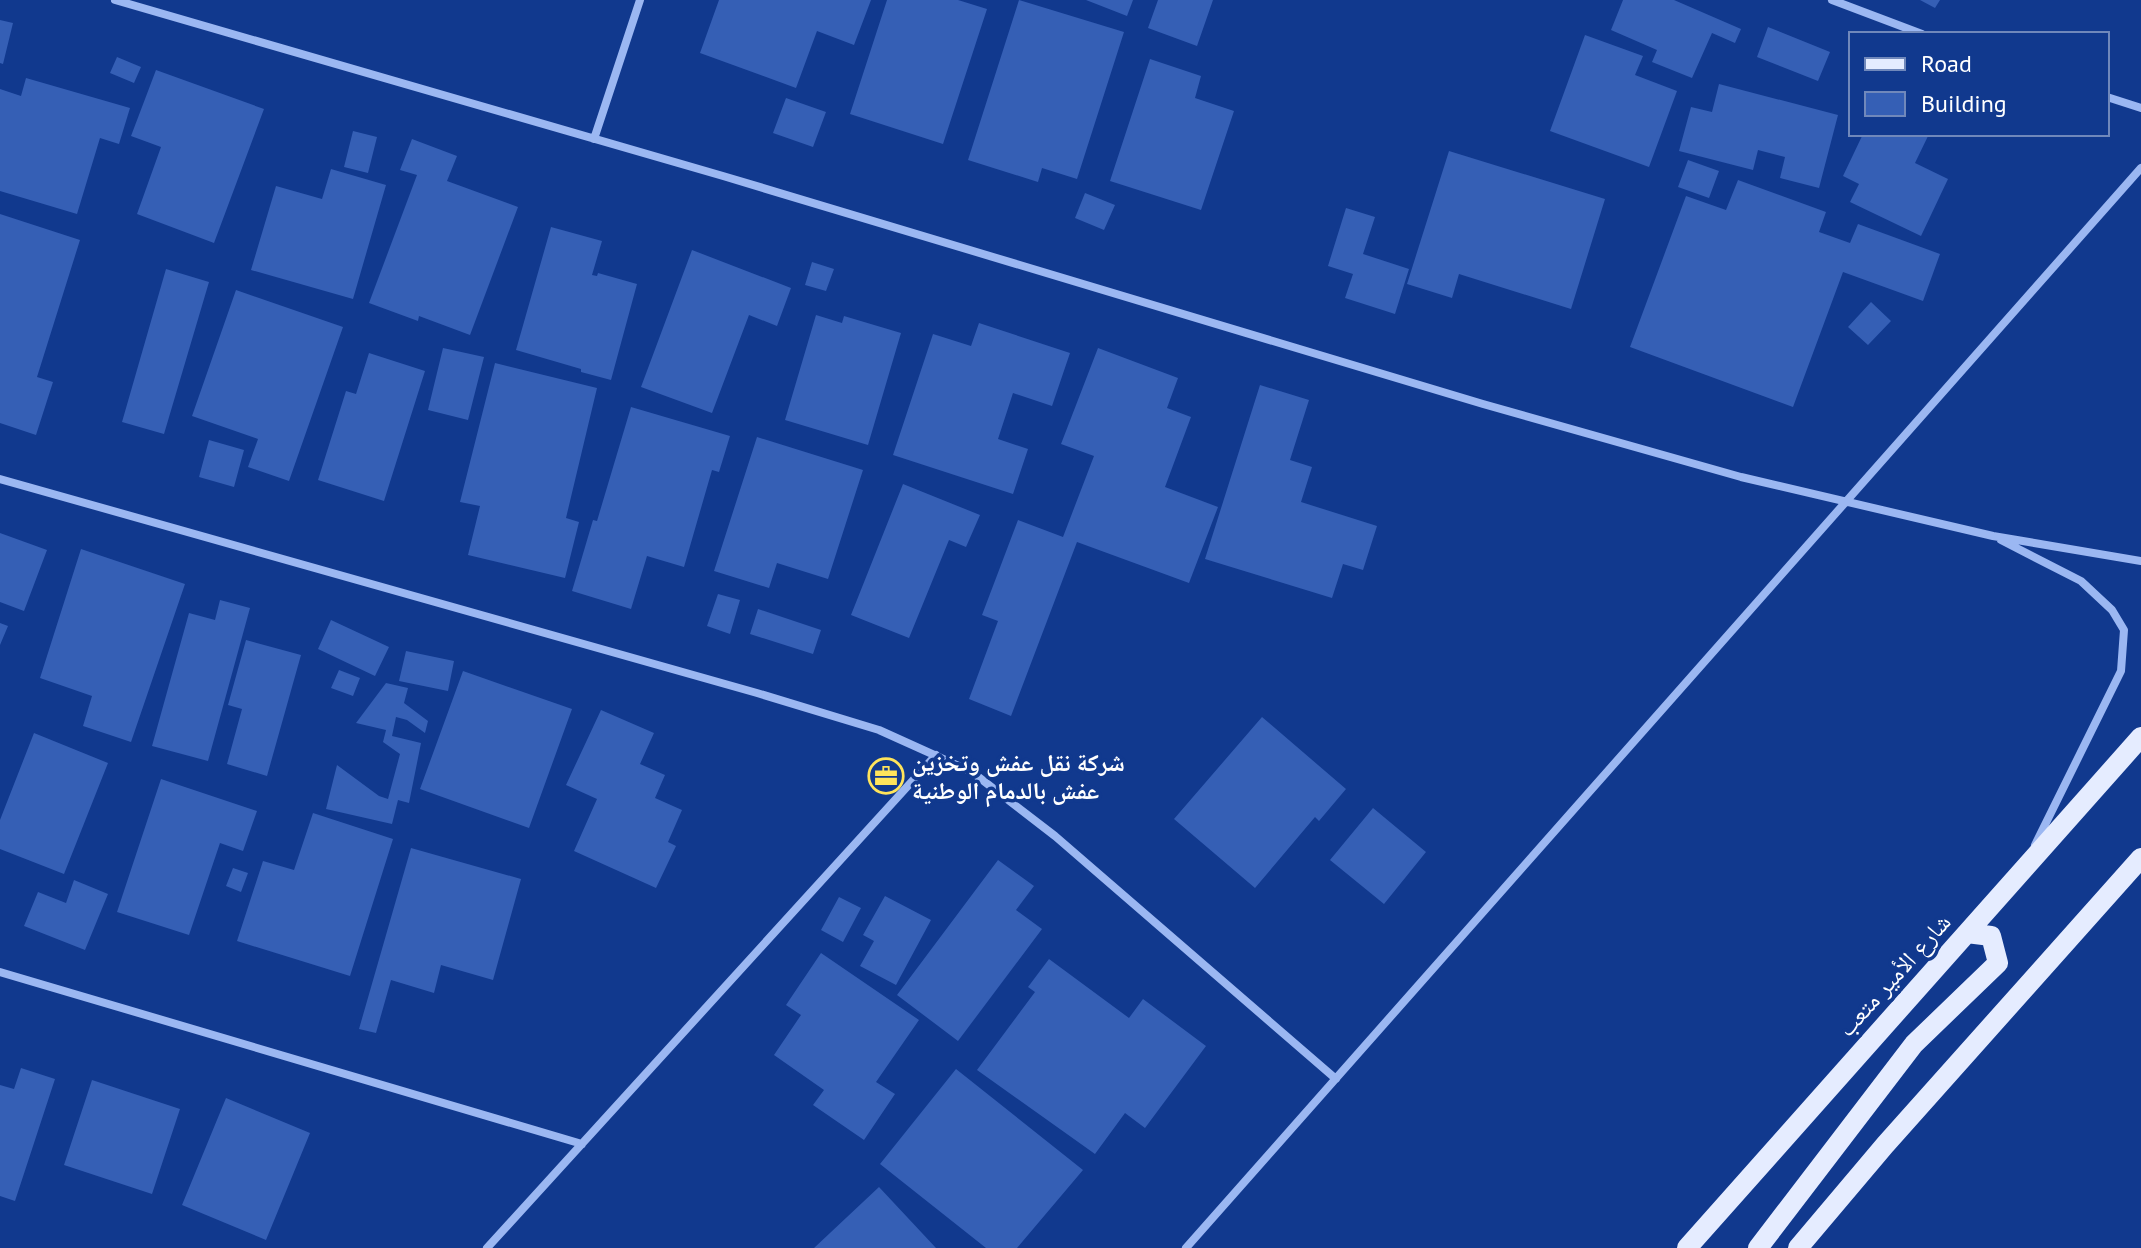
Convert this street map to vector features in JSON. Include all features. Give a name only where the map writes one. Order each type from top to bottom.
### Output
[{"type":"main road","name":"شارع الأمير متعب","points":[[1687,1248],[2141,737]]},
{"type":"main road","points":[[1798,1248],[2141,858]]},
{"type":"main road","points":[[1758,1248],[1914,1044],[1998,963],[1991,936],[1967,933]]},
{"type":"street","points":[[115,0],[141,4],[1483,404],[1741,477],[1993,536],[2141,561]]},
{"type":"street","points":[[594,139],[640,0]]},
{"type":"street","points":[[1832,0],[1917,32]]},
{"type":"street","points":[[2109,98],[2141,108]]},
{"type":"street","points":[[1186,1248],[2141,168]]},
{"type":"street","points":[[0,479],[757,693],[879,730],[936,755],[972,772],[1055,836],[1336,1079]]},
{"type":"street","points":[[1993,536],[2081,581],[2112,610],[2124,630],[2121,671],[2024,868]]},
{"type":"street","points":[[487,1248],[936,755]]},
{"type":"street","points":[[0,972],[582,1144]]},
{"type":"building","points":[[719,0],[871,0],[854,45],[817,31],[796,88],[700,53]]},
{"type":"building","points":[[887,0],[958,0],[987,9],[943,144],[850,114]]},
{"type":"building","points":[[1019,0],[1124,32],[1077,179],[1042,168],[1038,182],[968,160]]},
{"type":"building","points":[[1086,0],[1133,0],[1127,16]]},
{"type":"building","points":[[1158,0],[1213,0],[1197,46],[1148,28]]},
{"type":"building","points":[[1623,0],[1674,0],[1741,29],[1735,43],[1712,33],[1692,78],[1652,62],[1657,50],[1611,30]]},
{"type":"building","points":[[1920,0],[1940,0],[1935,8]]},
{"type":"building","points":[[0,20],[13,23],[3,64],[0,63]]},
{"type":"building","points":[[1768,27],[1830,52],[1818,81],[1757,57]]},
{"type":"building","points":[[1585,35],[1643,56],[1635,75],[1677,91],[1649,167],[1550,131]]},
{"type":"building","points":[[117,57],[141,67],[134,83],[110,73]]},
{"type":"building","points":[[1150,59],[1201,76],[1195,98],[1234,111],[1201,210],[1110,181]]},
{"type":"building","points":[[156,70],[264,109],[214,243],[137,214],[161,147],[131,136]]},
{"type":"building","points":[[26,78],[130,108],[119,144],[100,138],[77,214],[0,191],[0,89],[21,96]]},
{"type":"building","points":[[1719,84],[1838,115],[1819,188],[1780,178],[1785,157],[1758,150],[1753,170],[1679,151],[1691,107],[1712,112]]},
{"type":"building","points":[[786,98],[826,112],[813,147],[773,133]]},
{"type":"building","points":[[353,131],[377,137],[368,173],[344,167]]},
{"type":"building","points":[[1862,136],[1928,136],[1915,163],[1948,179],[1921,236],[1850,202],[1859,184],[1843,176]]},
{"type":"building","points":[[412,139],[457,156],[447,181],[518,207],[470,335],[419,316],[418,321],[369,303],[417,175],[400,170]]},
{"type":"building","points":[[1449,151],[1605,199],[1571,309],[1459,274],[1452,298],[1407,284]]},
{"type":"building","points":[[1688,160],[1719,171],[1709,198],[1678,187]]},
{"type":"building","points":[[331,169],[386,185],[353,299],[251,270],[276,186],[322,199]]},
{"type":"building","points":[[1738,180],[1826,212],[1819,232],[1850,243],[1858,224],[1940,254],[1923,301],[1843,272],[1793,407],[1630,347],[1686,196],[1726,210]]},
{"type":"building","points":[[1085,193],[1115,205],[1104,230],[1075,218]]},
{"type":"building","points":[[1346,208],[1375,217],[1363,254],[1409,269],[1395,314],[1345,298],[1353,274],[1328,266]]},
{"type":"building","points":[[0,214],[80,240],[37,377],[53,382],[36,435],[0,423]]},
{"type":"building","points":[[551,227],[602,241],[592,275],[597,276],[598,273],[637,284],[611,380],[516,350]]},
{"type":"building","points":[[692,250],[791,288],[777,326],[749,315],[712,413],[641,387]]},
{"type":"building","points":[[812,262],[834,269],[826,291],[805,285]]},
{"type":"building","points":[[166,269],[209,282],[164,434],[122,422]]},
{"type":"building","points":[[236,290],[343,327],[289,481],[248,467],[258,439],[192,416]]},
{"type":"building","points":[[1871,302],[1891,321],[1868,345],[1848,327]]},
{"type":"building","points":[[816,315],[842,323],[844,316],[901,333],[868,445],[785,420]]},
{"type":"building","points":[[979,323],[1070,353],[1052,406],[1013,393],[998,439],[1028,449],[1013,494],[893,455],[933,334],[971,346]]},
{"type":"building","points":[[443,348],[484,357],[468,420],[428,410]]},
{"type":"building","points":[[1098,348],[1178,378],[1167,408],[1191,417],[1165,487],[1218,507],[1189,583],[1077,542],[1011,716],[969,699],[998,621],[982,615],[1018,520],[1063,537],[1094,456],[1061,444]]},
{"type":"building","points":[[369,353],[425,371],[384,501],[318,480],[346,391],[356,394]]},
{"type":"building","points":[[495,363],[597,388],[566,518],[579,522],[565,578],[468,555],[480,506],[460,502]]},
{"type":"building","points":[[1260,385],[1309,400],[1290,460],[1312,467],[1301,502],[1377,526],[1363,570],[1343,564],[1332,598],[1205,559]]},
{"type":"building","points":[[631,407],[730,436],[719,472],[712,470],[684,567],[647,556],[631,609],[572,591],[593,520],[597,521]]},
{"type":"building","points":[[757,437],[863,470],[828,579],[777,563],[769,588],[714,571]]},
{"type":"building","points":[[209,440],[244,450],[234,487],[199,477]]},
{"type":"building","points":[[903,484],[980,515],[966,547],[949,540],[909,638],[851,615]]},
{"type":"building","points":[[0,533],[47,550],[24,611],[0,602]]},
{"type":"building","points":[[81,549],[185,584],[131,742],[83,726],[92,696],[40,678]]},
{"type":"building","points":[[718,594],[740,600],[730,634],[707,626]]},
{"type":"building","points":[[220,600],[250,608],[208,761],[152,746],[189,613],[215,620]]},
{"type":"building","points":[[758,609],[821,630],[813,654],[750,634]]},
{"type":"building","points":[[331,620],[389,647],[375,676],[318,649]]},
{"type":"building","points":[[0,623],[8,626],[0,645]]},
{"type":"building","points":[[246,640],[301,655],[267,776],[227,764],[242,709],[228,705]]},
{"type":"building","points":[[406,651],[454,661],[448,691],[399,681]]},
{"type":"building","points":[[339,670],[360,678],[353,696],[331,688]]},
{"type":"building","points":[[463,671],[572,709],[529,828],[420,789]]},
{"type":"building","points":[[386,683],[408,688],[404,703],[428,721],[425,733],[407,720],[396,717],[392,736],[421,743],[409,803],[398,800],[392,824],[326,809],[337,765],[379,796],[388,799],[400,754],[383,742],[386,730],[356,723]]},
{"type":"building","points":[[601,710],[654,733],[640,764],[665,775],[655,798],[682,810],[668,842],[676,846],[656,888],[574,851],[597,799],[566,785]]},
{"type":"building","points":[[1262,717],[1346,789],[1319,821],[1315,817],[1255,888],[1174,819]]},
{"type":"building","points":[[34,733],[108,763],[64,874],[0,849],[0,820]]},
{"type":"building","points":[[161,779],[257,811],[243,851],[220,843],[189,935],[117,912]]},
{"type":"building","points":[[1373,808],[1426,852],[1384,904],[1330,860]]},
{"type":"building","points":[[313,813],[393,839],[350,976],[237,941],[263,861],[294,870]]},
{"type":"building","points":[[411,848],[521,879],[493,980],[441,965],[434,993],[391,980],[376,1033],[359,1029]]},
{"type":"building","points":[[998,860],[1034,886],[1016,910],[1042,929],[958,1041],[897,995]]},
{"type":"building","points":[[233,868],[248,873],[241,892],[226,886]]},
{"type":"building","points":[[74,880],[108,894],[85,950],[24,926],[38,892],[66,903]]},
{"type":"building","points":[[885,896],[931,920],[896,985],[860,966],[874,941],[863,935]]},
{"type":"building","points":[[839,897],[861,908],[843,942],[821,930]]},
{"type":"building","points":[[821,953],[919,1020],[876,1082],[895,1094],[864,1140],[813,1105],[824,1090],[774,1055],[801,1015],[786,1005]]},
{"type":"building","points":[[1049,959],[1129,1018],[1143,999],[1206,1046],[1145,1128],[1125,1113],[1095,1154],[977,1070],[1035,992],[1028,987]]},
{"type":"building","points":[[21,1068],[55,1079],[15,1201],[0,1196],[0,1085],[14,1089]]},
{"type":"building","points":[[956,1069],[1083,1170],[1017,1248],[986,1248],[880,1164]]},
{"type":"building","points":[[92,1080],[180,1109],[152,1194],[64,1165]]},
{"type":"building","points":[[226,1098],[310,1133],[266,1240],[182,1205]]},
{"type":"building","points":[[879,1187],[936,1248],[814,1248]]},
{"type":"place","name":"شركة نقل عفش وتخزين عفش بالدمام الوطنية","points":[[886,776]]}]
